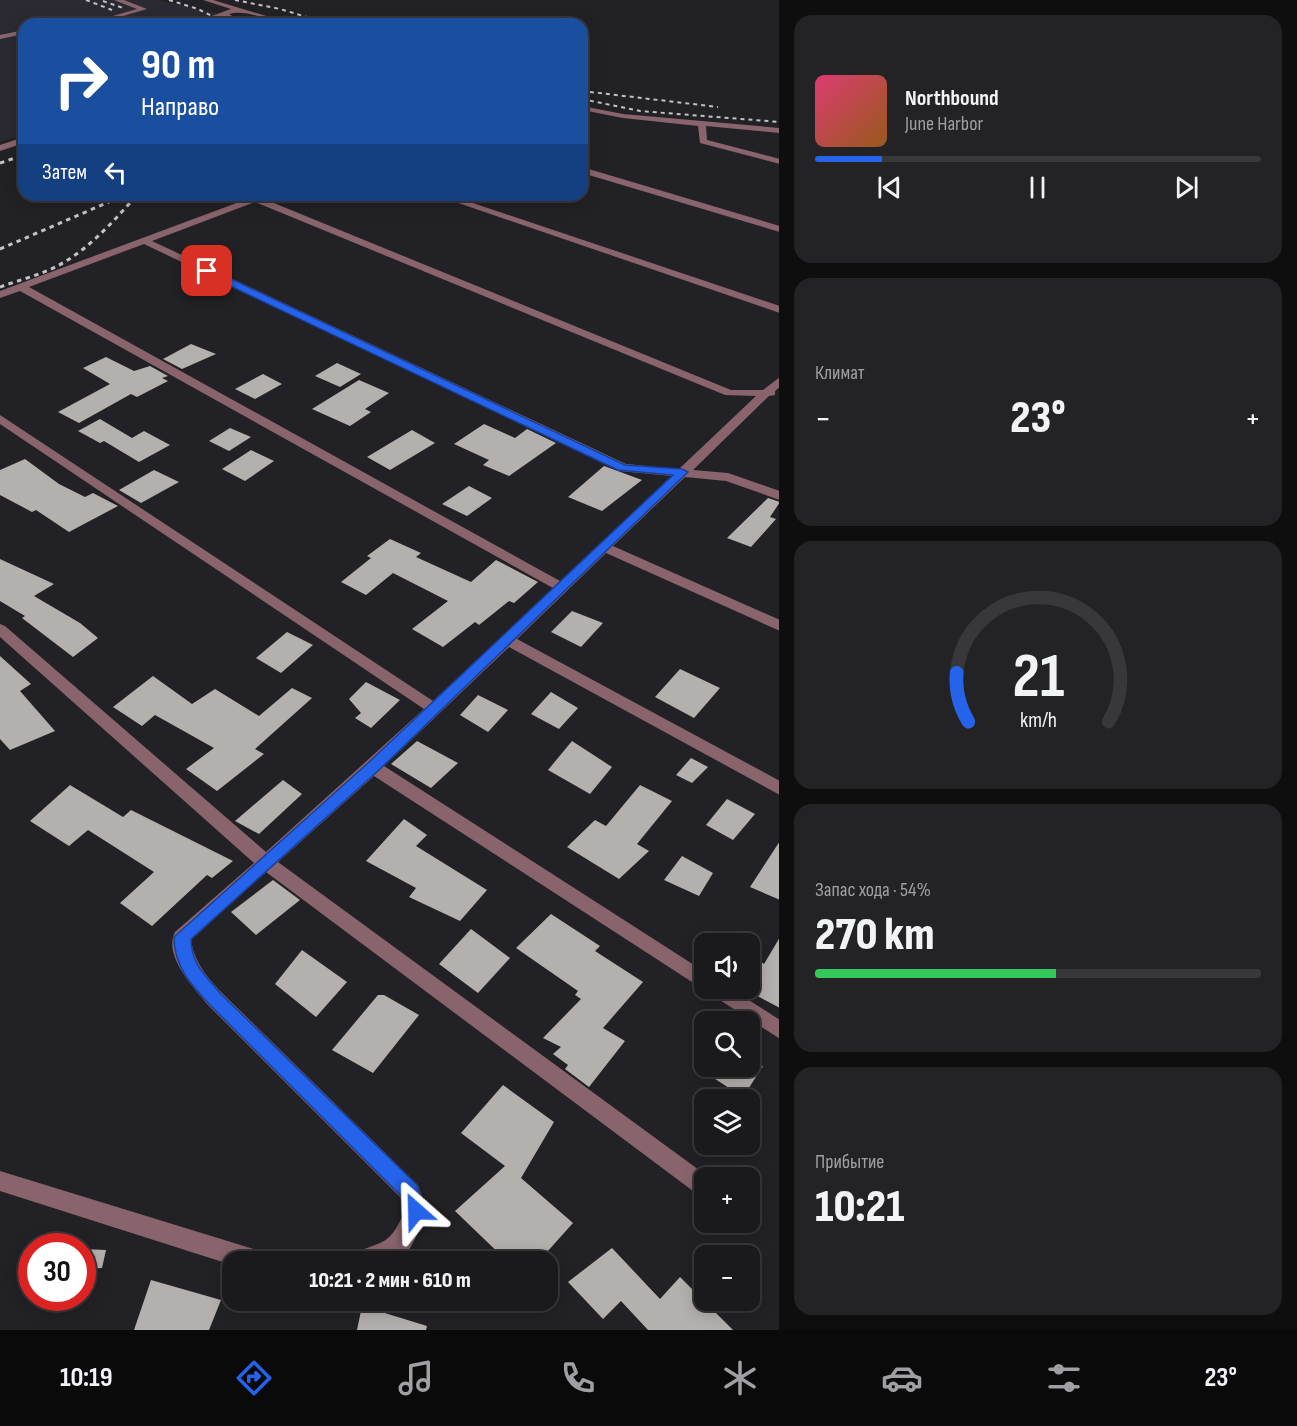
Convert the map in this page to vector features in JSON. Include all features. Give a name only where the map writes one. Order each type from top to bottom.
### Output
[{"type":"street","points":[[110,18],[144,9],[117,0]]},
{"type":"street","points":[[206,0],[270,18]]},
{"type":"street","points":[[212,18],[238,9]]},
{"type":"street","points":[[224,14],[231,18]]},
{"type":"street","points":[[0,37],[18,33]]},
{"type":"street","points":[[588,109],[624,116],[779,131]]},
{"type":"street","points":[[702,123],[703,141],[779,162]]},
{"type":"street","points":[[0,148],[18,142]]},
{"type":"street","points":[[588,172],[779,229]]},
{"type":"street","points":[[0,295],[250,201]]},
{"type":"street","points":[[260,201],[729,393],[773,393]]},
{"type":"street","points":[[458,201],[779,310]]},
{"type":"street","points":[[144,241],[622,468],[728,477],[779,496]]},
{"type":"street","points":[[21,287],[561,587]]},
{"type":"street","points":[[393,1251],[404,1241],[416,1211],[410,1192],[215,999],[189,969],[183,954],[182,937],[373,767],[682,472],[773,393]]},
{"type":"street","points":[[0,419],[433,708]]},
{"type":"street","points":[[603,547],[779,626]]},
{"type":"street","points":[[0,629],[265,862],[694,1179]]},
{"type":"street","points":[[506,639],[779,788]]},
{"type":"street","points":[[373,767],[694,975]]},
{"type":"street","points":[[731,999],[779,1030]]},
{"type":"street","points":[[0,1181],[225,1251]]},
{"type":"shaded area","points":[[0,0],[157,0],[239,18],[18,18],[18,136],[0,142]]},
{"type":"building","points":[[191,344],[216,354],[182,369],[163,359]]},
{"type":"building","points":[[106,357],[134,371],[150,366],[168,376],[162,378],[168,381],[137,397],[131,394],[79,423],[58,412],[110,384],[83,368]]},
{"type":"building","points":[[337,363],[361,374],[340,387],[315,376]]},
{"type":"building","points":[[263,374],[282,384],[255,399],[235,389]]},
{"type":"building","points":[[359,380],[389,393],[365,409],[371,412],[350,426],[312,409]]},
{"type":"building","points":[[100,419],[132,438],[144,431],[170,445],[139,462],[104,441],[100,443],[78,431]]},
{"type":"building","points":[[484,424],[515,438],[527,429],[556,443],[509,476],[483,465],[489,460],[454,444]]},
{"type":"building","points":[[230,428],[251,437],[229,451],[209,441]]},
{"type":"building","points":[[412,430],[435,443],[390,470],[367,457]]},
{"type":"building","points":[[251,450],[274,461],[245,481],[222,469]]},
{"type":"building","points":[[25,459],[59,484],[85,497],[93,493],[118,506],[69,532],[36,510],[32,512],[0,495],[0,470]]},
{"type":"building","points":[[604,466],[642,480],[602,511],[568,497]]},
{"type":"building","points":[[154,470],[179,482],[141,503],[119,490]]},
{"type":"building","points":[[469,486],[492,498],[467,516],[442,504]]},
{"type":"building","points":[[768,498],[779,502],[770,517],[776,519],[751,547],[727,538]]},
{"type":"building","points":[[390,539],[421,553],[416,557],[471,582],[496,560],[538,582],[514,603],[509,601],[479,625],[475,622],[443,647],[412,629],[448,601],[393,573],[366,595],[341,582],[371,558],[367,556]]},
{"type":"building","points":[[0,559],[54,584],[34,596],[80,623],[98,638],[73,657],[22,618],[25,616],[0,601]]},
{"type":"building","points":[[572,611],[603,623],[581,647],[551,632]]},
{"type":"building","points":[[287,632],[313,645],[281,673],[256,658]]},
{"type":"building","points":[[0,656],[31,684],[20,691],[55,731],[10,750],[0,739]]},
{"type":"building","points":[[680,669],[720,688],[694,718],[655,697]]},
{"type":"building","points":[[153,676],[192,704],[215,689],[259,716],[292,688],[312,698],[255,749],[264,754],[217,791],[186,769],[214,748],[155,715],[142,726],[113,707]]},
{"type":"building","points":[[366,682],[400,700],[371,728],[355,718],[361,713],[349,699]]},
{"type":"building","points":[[551,692],[578,708],[559,729],[531,714]]},
{"type":"building","points":[[478,695],[508,710],[488,732],[460,715]]},
{"type":"building","points":[[417,741],[458,763],[431,788],[391,764]]},
{"type":"building","points":[[572,741],[612,767],[590,794],[548,770]]},
{"type":"building","points":[[691,758],[708,767],[692,783],[676,775]]},
{"type":"building","points":[[283,780],[302,794],[259,834],[235,821]]},
{"type":"building","points":[[70,785],[123,817],[131,810],[233,861],[212,878],[207,875],[152,926],[120,903],[154,872],[88,830],[69,846],[30,821]]},
{"type":"building","points":[[640,785],[672,801],[637,844],[649,851],[619,879],[567,847],[595,820],[606,826]]},
{"type":"building","points":[[727,799],[755,814],[733,840],[706,825]]},
{"type":"building","points":[[404,819],[427,835],[416,846],[487,890],[460,921],[409,897],[416,888],[366,861]]},
{"type":"building","points":[[779,843],[779,900],[750,887]]},
{"type":"building","points":[[682,856],[713,873],[699,896],[664,880]]},
{"type":"building","points":[[273,880],[300,900],[256,935],[231,912]]},
{"type":"building","points":[[551,914],[600,946],[595,951],[643,982],[603,1028],[625,1041],[589,1087],[565,1069],[568,1065],[553,1054],[561,1047],[543,1038],[581,999],[575,995],[578,991],[516,948]]},
{"type":"building","points":[[471,929],[510,958],[478,993],[439,964]]},
{"type":"building","points":[[779,939],[779,1007],[760,997],[760,961],[764,964]]},
{"type":"building","points":[[302,950],[347,982],[316,1017],[275,984]]},
{"type":"building","points":[[378,995],[384,995],[419,1015],[373,1073],[332,1050]]},
{"type":"building","points":[[712,1077],[756,1077],[748,1089],[731,1089]]},
{"type":"building","points":[[503,1085],[554,1122],[521,1178],[573,1223],[548,1251],[497,1251],[455,1211],[505,1166],[461,1133]]},
{"type":"building","points":[[612,1248],[660,1299],[680,1277],[694,1291],[694,1311],[714,1311],[733,1330],[648,1330],[621,1301],[603,1319],[568,1282]]},
{"type":"building","points":[[96,1250],[106,1250],[102,1268],[96,1268]]},
{"type":"building","points":[[151,1280],[221,1300],[209,1330],[134,1330]]},
{"type":"building","points":[[361,1311],[378,1311],[427,1326],[426,1330],[357,1330]]},
{"type":"railway","points":[[86,0],[112,10]]},
{"type":"railway","points":[[169,0],[198,9],[216,18]]},
{"type":"railway","points":[[235,0],[310,18]]},
{"type":"railway","points":[[103,1],[123,8]]},
{"type":"railway","points":[[588,92],[718,107]]},
{"type":"railway","points":[[588,100],[640,111],[779,122]]},
{"type":"railway","points":[[0,163],[18,157]]},
{"type":"railway","points":[[0,249],[111,201]]},
{"type":"railway","points":[[0,287],[49,270],[74,256],[107,227],[131,201]]},
{"type":"route","points":[[207,271],[622,468],[682,472],[373,767],[182,937],[183,954],[189,969],[215,999],[410,1192],[416,1211]]}]
